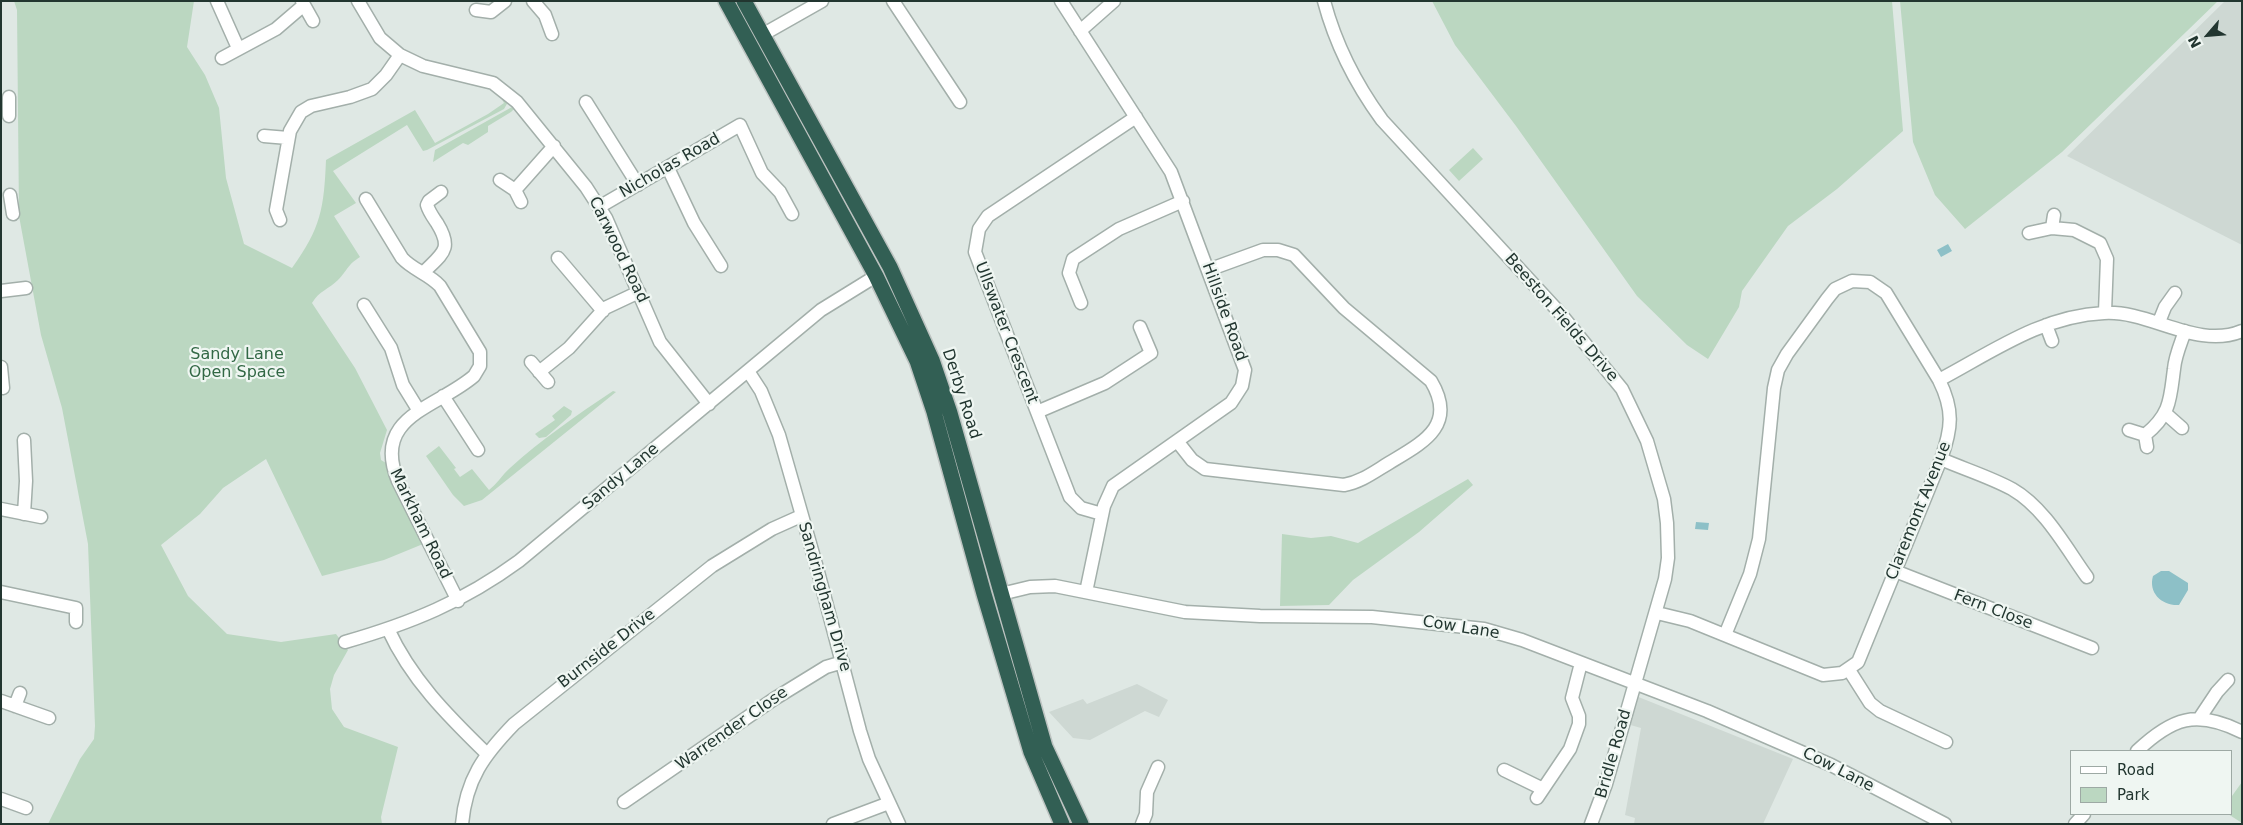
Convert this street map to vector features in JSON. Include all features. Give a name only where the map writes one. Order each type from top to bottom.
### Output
[{"type":"highway","name":"Derby Road","points":[[726,1],[896,312],[920,370],[934,412],[987,607],[1031,752],[1062,824]]},
{"type":"highway","name":"Derby Road","points":[[744,1],[890,267],[910,308],[950,413],[1045,747],[1081,824]]},
{"type":"street","points":[[217,1],[238,48]]},
{"type":"street","name":"Carwood Road","points":[[358,1],[380,38],[400,54],[423,66],[493,83],[517,102],[554,146],[599,207],[626,260],[638,292],[664,348],[708,404]]},
{"type":"street","points":[[476,10],[493,17],[505,1]]},
{"type":"street","points":[[533,1],[541,9],[545,27]]},
{"type":"street","points":[[762,35],[822,1]]},
{"type":"street","points":[[893,1],[960,102]]},
{"type":"street","name":"Hillside Road","points":[[1061,1],[1171,172],[1242,357],[1245,370],[1238,395],[1231,403],[1114,486],[1106,499],[1102,514],[1086,592]]},
{"type":"street","points":[[1080,31],[1114,1]]},
{"type":"street","name":"Beeston Fields Drive","points":[[1324,1],[1342,55],[1366,98],[1382,120],[1560,313],[1614,378],[1629,402],[1653,457],[1668,523],[1668,558],[1657,613],[1634,683]]},
{"type":"street","points":[[222,58],[276,29],[303,3],[313,21]]},
{"type":"street","points":[[274,214],[288,138],[294,123],[306,108],[368,91],[386,75],[400,54]]},
{"type":"street","points":[[586,102],[638,185]]},
{"type":"street","name":"Ullswater Crescent","points":[[1102,514],[1081,508],[1070,497],[975,252],[980,229],[988,216],[1136,117]]},
{"type":"street","name":"Nicholas Road","points":[[599,207],[668,168],[744,121],[762,173],[780,192],[789,209],[774,210]]},
{"type":"street","points":[[264,136],[288,138]]},
{"type":"street","points":[[515,190],[554,146]]},
{"type":"street","points":[[668,168],[708,255],[722,266]]},
{"type":"street","points":[[500,180],[515,190],[521,202]]},
{"type":"street","points":[[424,272],[443,252],[446,245],[444,234],[428,205],[429,201],[441,192]]},
{"type":"street","name":"Markham Road","points":[[366,199],[402,258],[410,266],[433,278],[444,292],[480,352],[480,366],[474,376],[406,420],[396,434],[392,446],[391,464],[424,536],[458,601]]},
{"type":"street","points":[[1081,303],[1069,273],[1073,259],[1114,232],[1183,201]]},
{"type":"street","points":[[2052,228],[2054,215]]},
{"type":"street","points":[[2029,232],[2052,228],[2074,230],[2105,238],[2107,259],[2104,312]]},
{"type":"street","points":[[1178,441],[1200,466],[1211,471],[1344,485],[1358,482],[1428,438],[1439,416],[1439,398],[1431,381],[1344,308],[1294,255],[1278,250],[1263,250],[1208,270]]},
{"type":"street","points":[[558,258],[602,311]]},
{"type":"street","name":"Sandy Lane","points":[[344,642],[388,629],[458,601],[488,584],[519,561],[821,310],[876,276]]},
{"type":"street","name":"Claremont Avenue","points":[[1725,634],[1750,574],[1759,538],[1774,388],[1778,370],[1835,289],[1852,281],[1870,282],[1878,286],[1892,301],[1939,380],[1946,395],[1950,418],[1950,433],[1862,653],[1858,662],[1849,670]]},
{"type":"street","points":[[1,291],[26,288]]},
{"type":"street","points":[[548,382],[535,367],[569,348],[602,311],[638,292]]},
{"type":"street","points":[[2159,322],[2165,306],[2175,293]]},
{"type":"street","points":[[364,305],[391,348],[403,385],[419,411]]},
{"type":"street","points":[[1939,380],[2018,335],[2046,325],[2104,312],[2126,314],[2185,331],[2216,336],[2241,332]]},
{"type":"street","points":[[2046,325],[2052,341]]},
{"type":"street","points":[[1037,412],[1105,383],[1151,353],[1140,327]]},
{"type":"street","points":[[2128,430],[2146,441],[2162,420],[2172,392],[2176,359],[2185,331]]},
{"type":"street","points":[[1,367],[3,388]]},
{"type":"street","name":"Sandringham Drive","points":[[748,371],[761,391],[778,435],[860,731],[869,759],[899,824]]},
{"type":"street","points":[[443,396],[478,450]]},
{"type":"street","points":[[2165,413],[2182,428]]},
{"type":"street","points":[[20,448],[24,514]]},
{"type":"street","points":[[1941,458],[2013,489],[2047,521],[2087,577]]},
{"type":"street","points":[[1,508],[40,517]]},
{"type":"street","name":"Burnside Drive","points":[[462,824],[467,795],[486,753],[534,706],[712,566],[772,529],[801,516]]},
{"type":"street","name":"Fern Close","points":[[1895,571],[2092,648]]},
{"type":"street","name":"Cow Lane","points":[[1001,594],[1046,586],[1185,612],[1260,616],[1372,616],[1455,624],[1502,633],[1707,710],[1816,758],[1945,824]]},
{"type":"street","points":[[1,592],[76,608],[76,622]]},
{"type":"street","points":[[1657,613],[1690,621],[1725,634],[1823,675],[1833,675],[1849,670],[1865,697],[1880,711],[1946,742]]},
{"type":"street","points":[[388,629],[401,657],[418,682],[486,753]]},
{"type":"street","name":"Warrender Close","points":[[624,802],[774,699],[826,667],[842,662]]},
{"type":"street","points":[[1502,770],[1540,794],[1570,749],[1579,724],[1579,716],[1572,698],[1581,664]]},
{"type":"street","points":[[2198,719],[2228,680]]},
{"type":"street","name":"Bridle Road","points":[[1591,824],[1606,784],[1634,683]]},
{"type":"street","points":[[15,706],[20,693]]},
{"type":"street","points":[[1,701],[49,718]]},
{"type":"street","points":[[2139,750],[2157,733],[2174,723],[2198,719],[2226,725],[2242,732]]},
{"type":"street","points":[[1142,824],[1146,814],[1147,792],[1158,767]]},
{"type":"street","points":[[1,799],[26,808]]},
{"type":"street","points":[[833,824],[889,803]]},
{"type":"shaded area","points":[[2225,1],[2242,1],[2242,245],[2067,156]]},
{"type":"shaded area","points":[[1137,684],[1168,700],[1159,717],[1145,711],[1090,740],[1073,738],[1049,712],[1083,699],[1087,704]]},
{"type":"shaded area","points":[[1636,696],[1793,759],[1763,824],[1634,824],[1635,818],[1625,815],[1641,728],[1627,724]]},
{"type":"green space","name":"Sandy Lane Open Space","points":[[14,1],[194,1],[187,47],[205,75],[219,108],[226,178],[244,244],[292,268],[309,241],[319,217],[324,192],[326,160],[415,110],[435,143],[504,103],[500,96],[508,102],[504,109],[423,151],[407,125],[333,171],[356,203],[334,216],[360,257],[312,303],[355,368],[387,430],[380,453],[381,460],[386,463],[423,544],[384,560],[322,576],[266,459],[223,488],[200,514],[161,545],[188,596],[227,634],[281,642],[336,634],[348,650],[334,675],[330,689],[332,709],[344,727],[398,747],[381,817],[382,824],[48,824],[80,759],[94,739],[88,544],[62,408],[41,335],[19,216],[17,10]]},
{"type":"green space","points":[[1432,1],[1892,1],[1903,131],[1837,189],[1788,226],[1742,291],[1739,307],[1708,359],[1687,345],[1637,296],[1516,126],[1455,45]]},
{"type":"green space","points":[[1900,1],[2218,1],[2062,152],[1965,229],[1935,195],[1913,142]]},
{"type":"green space","points":[[512,107],[514,109],[511,112],[488,126],[488,132],[468,145],[463,143],[433,162],[435,150]]},
{"type":"green space","points":[[1473,148],[1483,159],[1459,181],[1449,170]]},
{"type":"green space","points":[[613,391],[616,392],[482,500],[464,506],[453,495],[426,456],[439,446],[456,468],[454,469],[460,477],[472,469],[489,490],[510,468],[535,447]]},
{"type":"green space","points":[[564,406],[572,411],[571,415],[546,437],[539,438],[535,434],[555,420],[552,416]]},
{"type":"green space","points":[[1468,479],[1473,485],[1419,532],[1353,580],[1329,605],[1280,606],[1282,534],[1311,538],[1331,536],[1358,543]]},
{"type":"green space","points":[[2242,782],[2242,823],[2230,815],[2233,815],[2233,795]]},
{"type":"water","points":[[1948,244],[1952,251],[1941,257],[1937,250]]},
{"type":"water","points":[[1696,522],[1709,523],[1708,530],[1695,529]]},
{"type":"water","points":[[2161,571],[2169,571],[2188,583],[2188,590],[2179,605],[2162,601],[2155,593],[2152,582],[2153,576]]}]
